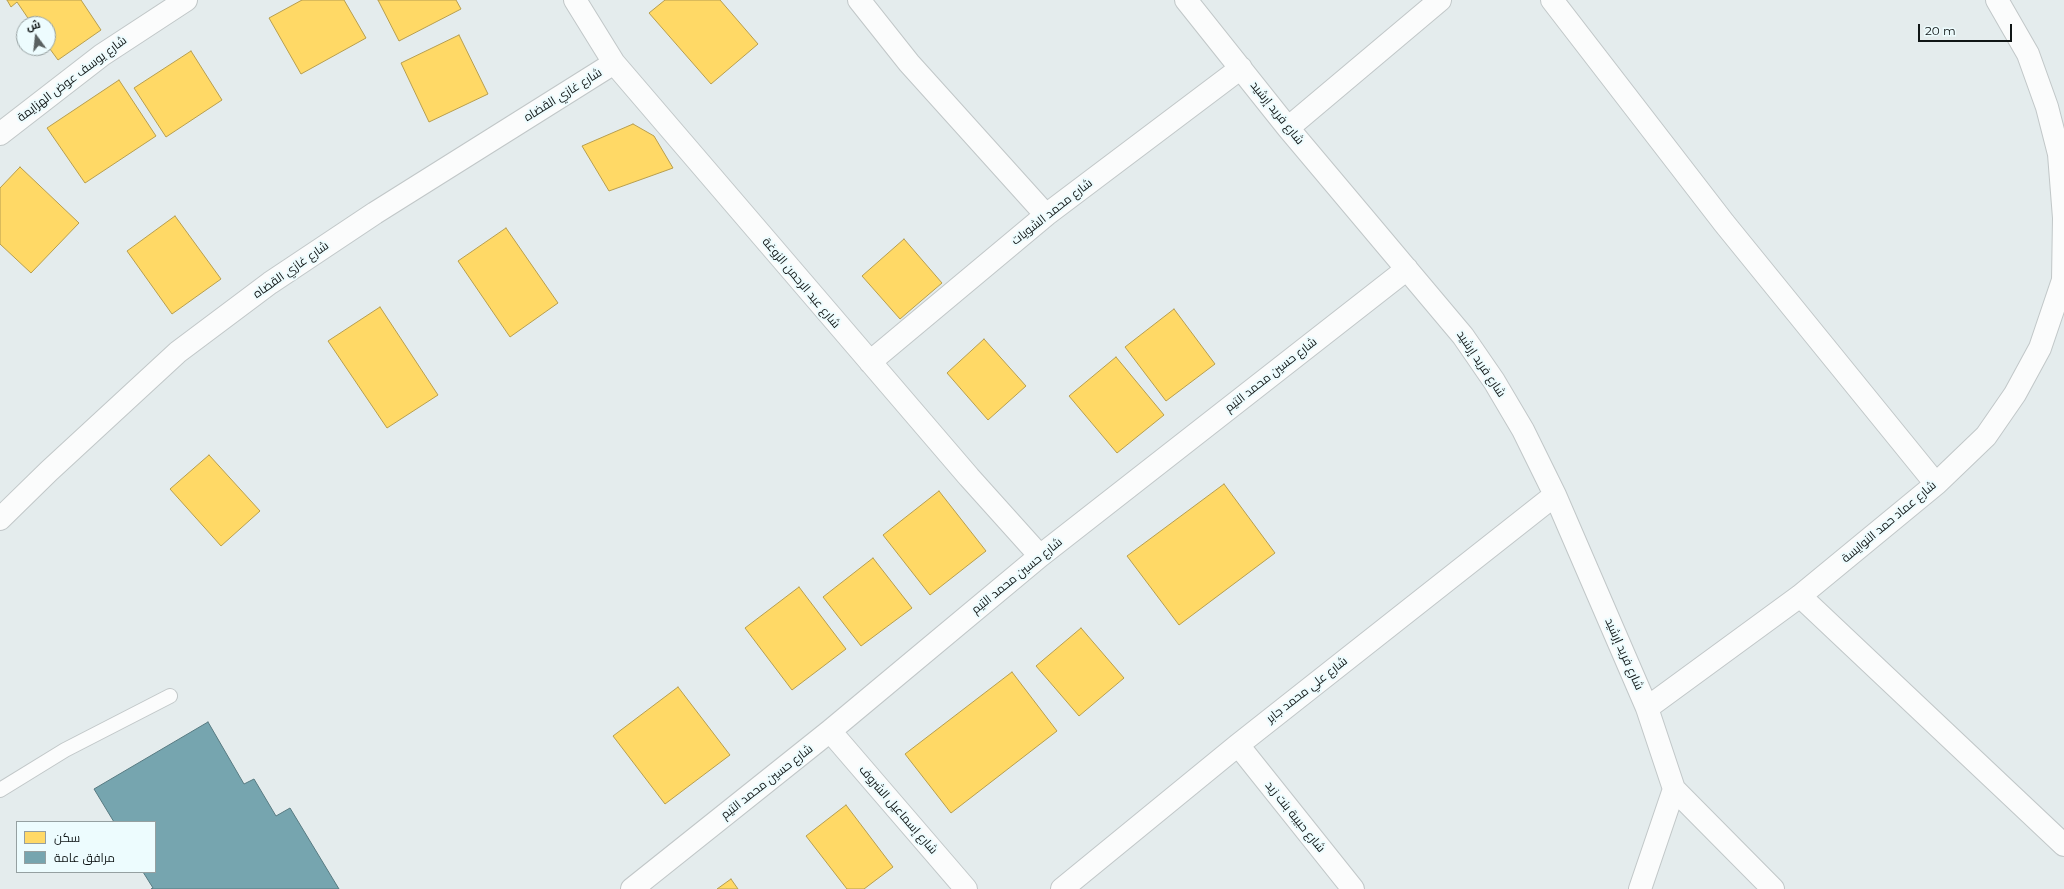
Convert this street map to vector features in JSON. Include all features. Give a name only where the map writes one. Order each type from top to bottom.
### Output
[{"type":"street","name":"شارع يوسف عوض الهزايمة","points":[[0,134],[102,55],[186,0]]},
{"type":"street","name":"شارع عبد الرحمن الزوغة","points":[[575,0],[614,63],[969,477],[1040,556]]},
{"type":"street","points":[[859,0],[909,63],[1046,215]]},
{"type":"street","name":"شارع فريد إرشيد","points":[[1186,0],[1288,128],[1463,336],[1494,380],[1523,430],[1555,495],[1647,708],[1674,789],[1773,889]]},
{"type":"street","points":[[1288,128],[1440,0]]},
{"type":"street","points":[[1552,0],[1724,223],[1936,484]]},
{"type":"street","points":[[1997,0],[2028,54],[2047,107],[2059,154],[2064,218],[2064,280]]},
{"type":"street","name":"شارع غازي القضاه","points":[[0,519],[49,471],[178,352],[270,283],[375,213],[614,63]]},
{"type":"street","name":"شارع محمد الشويات","points":[[870,362],[1046,215],[1241,68]]},
{"type":"street","name":"شارع حسين محمد التيم","points":[[632,889],[830,731],[1040,556],[1407,269]]},
{"type":"street","name":"شارع عماد حمد النوايسة","points":[[1647,708],[1800,596],[1936,484],[1986,436],[2015,394],[2040,348],[2064,280]]},
{"type":"street","name":"شارع علي محمد جابر","points":[[1062,889],[1238,745],[1555,495]]},
{"type":"street","points":[[1800,596],[2064,845]]},
{"type":"street","name":"شارع إسماعيل الشروف","points":[[830,731],[966,889]]},
{"type":"street","name":"شارع حبيبة بنت زيد","points":[[1238,745],[1352,889]]},
{"type":"street","points":[[1640,889],[1674,789]]},
{"type":"lane","points":[[0,790],[66,750],[170,696]]},
{"type":"building: سكن","points":[[7,0],[81,0],[101,30],[58,60],[55,56],[56,16],[27,16],[17,2],[11,7]]},
{"type":"building: سكن","points":[[302,0],[344,0],[366,38],[301,74],[269,18]]},
{"type":"building: سكن","points":[[378,0],[456,0],[461,9],[399,41]]},
{"type":"building: سكن","points":[[665,0],[720,0],[758,44],[711,84],[649,13]]},
{"type":"building: سكن","points":[[459,35],[488,94],[429,122],[401,63]]},
{"type":"building: سكن","points":[[191,51],[222,100],[166,137],[134,88]]},
{"type":"building: سكن","points":[[119,80],[156,136],[85,183],[47,128]]},
{"type":"building: سكن","points":[[633,124],[654,136],[673,168],[609,191],[582,146]]},
{"type":"building: سكن","points":[[20,167],[79,223],[31,273],[0,244],[0,188]]},
{"type":"building: سكن","points":[[175,216],[221,279],[172,314],[127,251]]},
{"type":"building: سكن","points":[[506,228],[558,303],[510,337],[458,261]]},
{"type":"building: سكن","points":[[904,239],[942,283],[900,319],[862,276]]},
{"type":"building: سكن","points":[[380,307],[438,395],[387,428],[328,341]]},
{"type":"building: سكن","points":[[1174,309],[1215,364],[1166,401],[1125,347]]},
{"type":"building: سكن","points":[[984,339],[1026,386],[988,420],[947,373]]},
{"type":"building: سكن","points":[[1116,357],[1164,415],[1117,453],[1069,396]]},
{"type":"building: سكن","points":[[209,455],[260,511],[221,546],[170,489]]},
{"type":"building: سكن","points":[[1224,484],[1275,553],[1179,625],[1127,556]]},
{"type":"building: سكن","points":[[939,491],[986,551],[930,595],[883,535]]},
{"type":"building: سكن","points":[[873,558],[912,608],[861,646],[823,597]]},
{"type":"building: سكن","points":[[799,587],[846,649],[792,690],[745,628]]},
{"type":"building: سكن","points":[[1081,628],[1124,678],[1079,716],[1036,666]]},
{"type":"building: سكن","points":[[1012,672],[1057,731],[951,813],[905,754]]},
{"type":"building: سكن","points":[[678,687],[730,755],[665,804],[613,736]]},
{"type":"building: سكن","points":[[846,805],[893,867],[864,889],[847,889],[806,836]]},
{"type":"building: سكن","points":[[731,879],[738,889],[717,889]]},
{"type":"building: مرافق عامة","points":[[208,722],[244,784],[254,779],[276,816],[290,808],[339,889],[151,889],[153,888],[144,873],[156,873],[156,821],[113,821],[94,789]]}]
